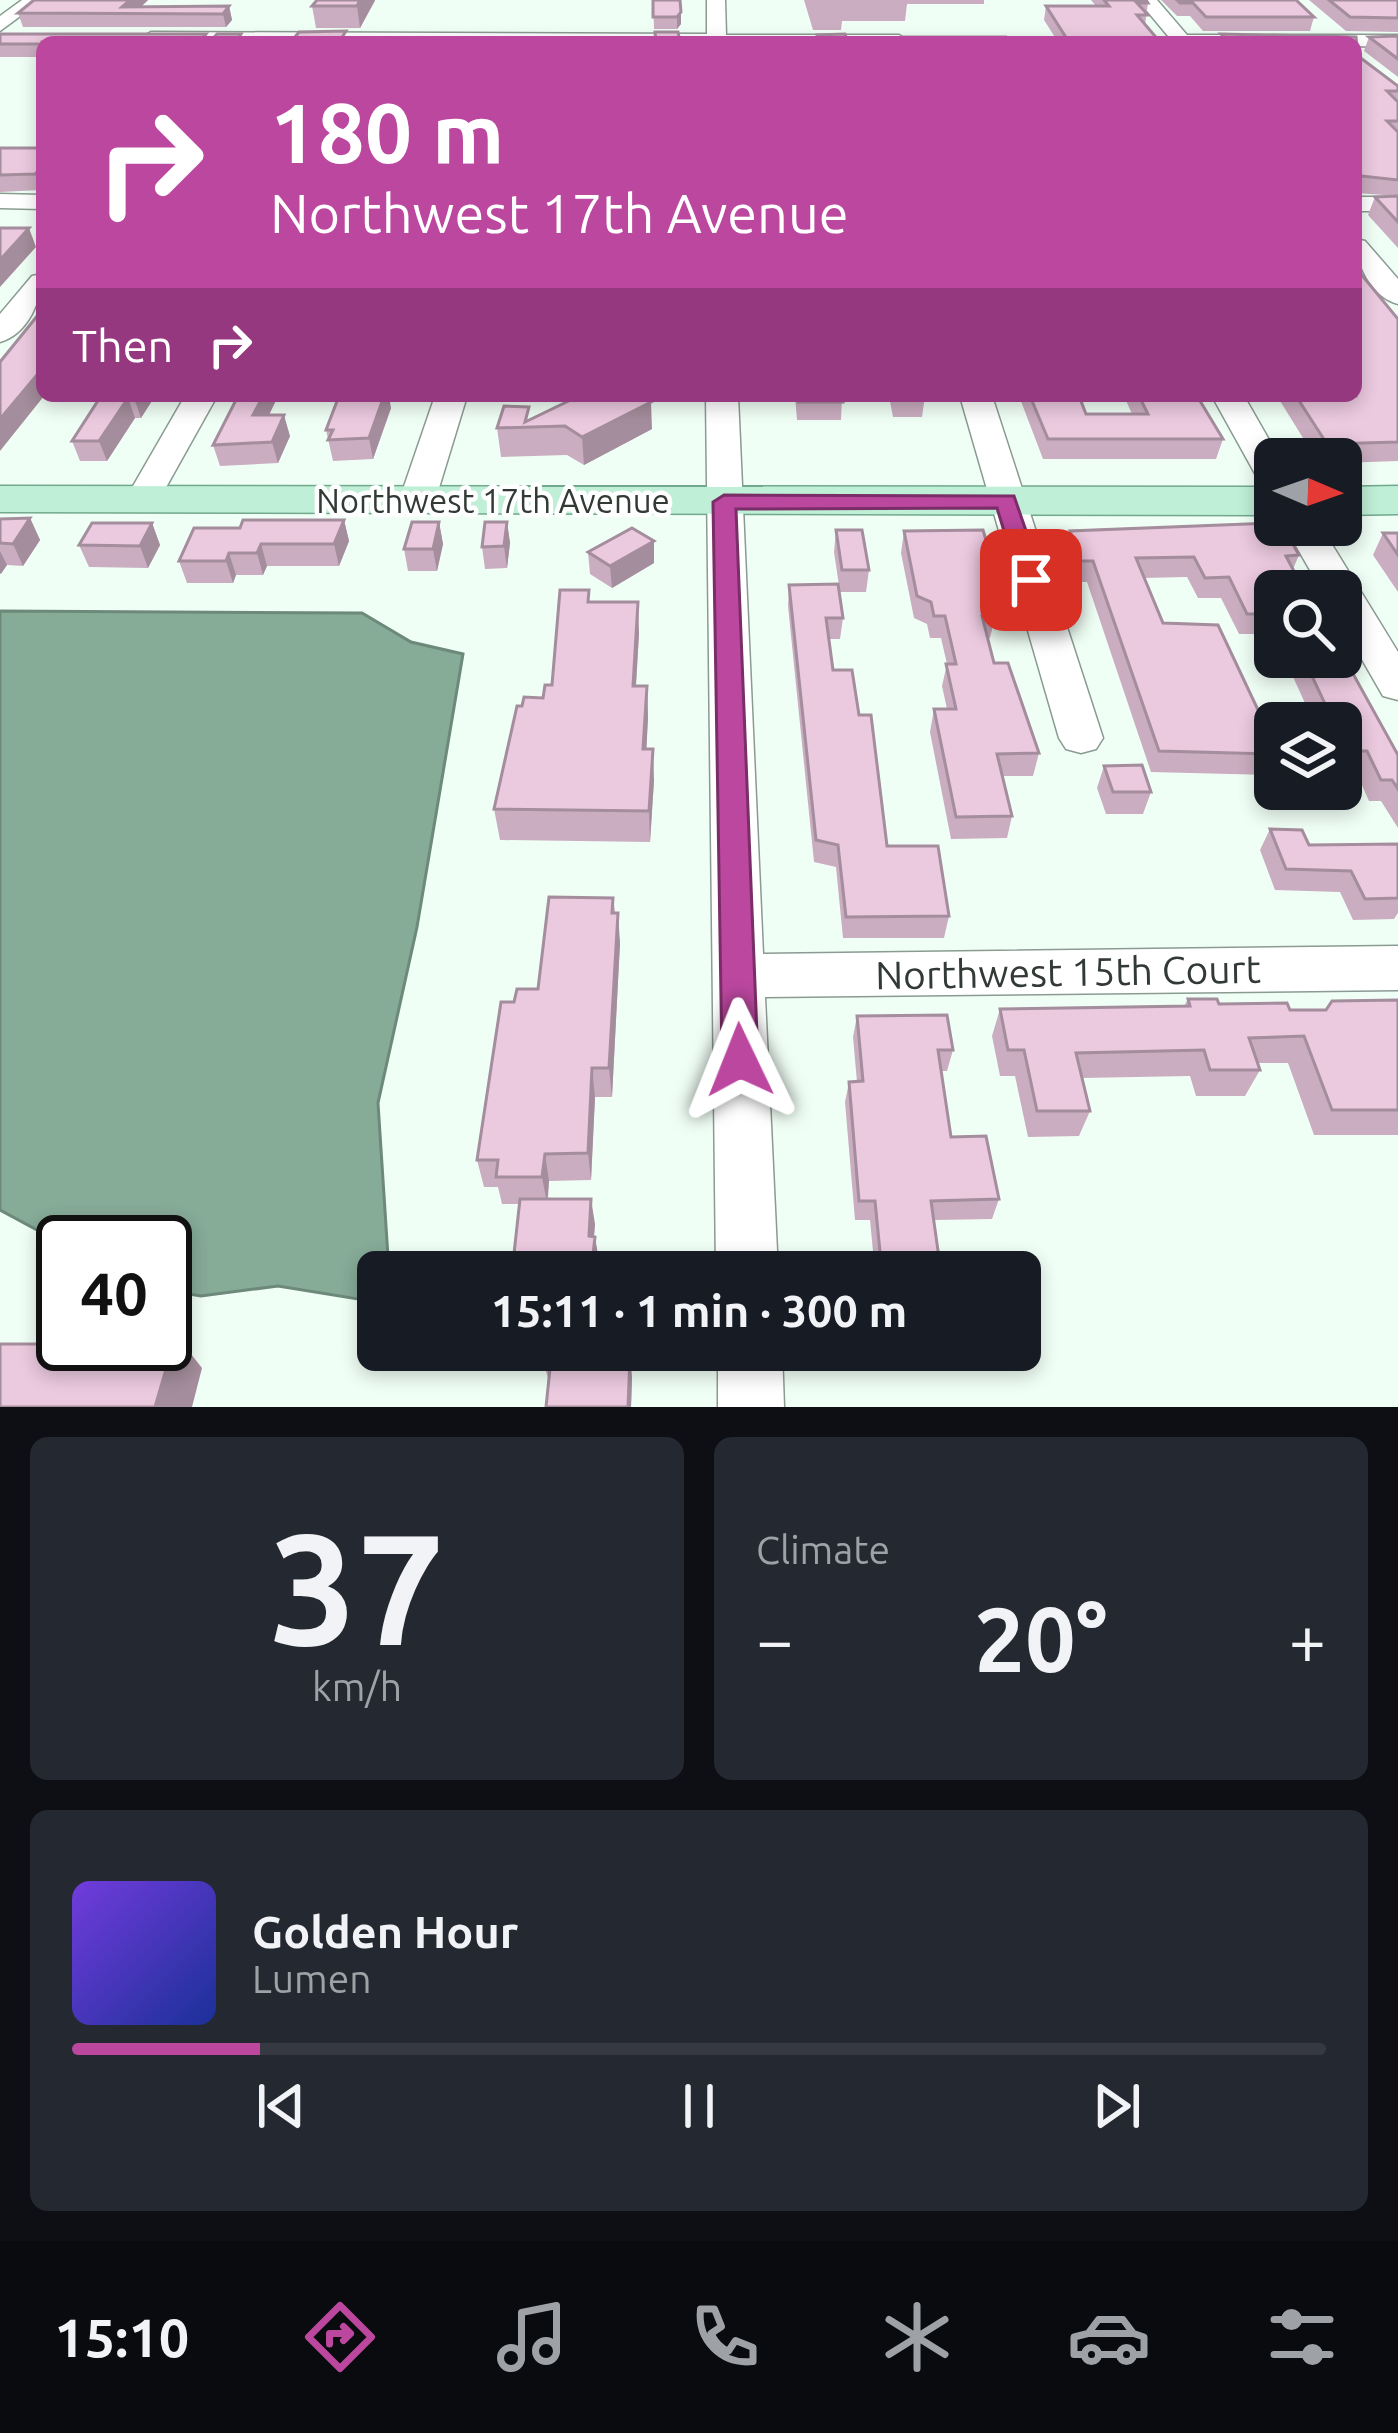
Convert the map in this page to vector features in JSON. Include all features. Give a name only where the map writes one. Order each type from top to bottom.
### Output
[{"type":"main road","name":"Northwest 17th Avenue","points":[[0,499],[1254,501]]},
{"type":"main road","points":[[1362,501],[1398,500]]},
{"type":"street","points":[[0,25],[33,0]]},
{"type":"street","points":[[716,0],[717,36]]},
{"type":"street","points":[[1147,0],[1178,36]]},
{"type":"street","points":[[1308,14],[1333,36]]},
{"type":"street","points":[[0,37],[23,37]]},
{"type":"street","points":[[1362,42],[1398,41]]},
{"type":"street","points":[[0,202],[36,202]]},
{"type":"street","points":[[1362,204],[1398,204]]},
{"type":"street","points":[[1362,254],[1398,296]]},
{"type":"street","points":[[0,333],[36,289]]},
{"type":"street","points":[[142,500],[198,402]]},
{"type":"street","points":[[417,501],[449,402]]},
{"type":"street","points":[[722,402],[746,1251]]},
{"type":"street","points":[[978,402],[1081,738]]},
{"type":"street","points":[[1231,402],[1254,442]]},
{"type":"street","points":[[1314,546],[1398,686]]},
{"type":"street","name":"Northwest 15th Court","points":[[737,976],[1398,968]]},
{"type":"street","points":[[751,1371],[752,1407]]},
{"type":"shaded area","points":[[0,611],[362,613],[411,642],[463,654],[417,927],[378,1103],[388,1251],[357,1251],[357,1299],[278,1286],[192,1294],[192,1215],[36,1215],[36,1229],[0,1210]]},
{"type":"building","points":[[34,0],[130,0],[122,7],[229,6],[223,14],[18,13]]},
{"type":"building","points":[[317,0],[360,0],[357,6],[312,6]]},
{"type":"building","points":[[653,0],[680,0],[681,12],[677,17],[653,17]]},
{"type":"building","points":[[1104,0],[1146,0],[1148,3],[1137,3],[1148,15],[1137,15],[1155,36],[1065,36],[1046,6],[1109,6]]},
{"type":"building","points":[[1177,0],[1296,0],[1314,17],[1206,17],[1193,3]]},
{"type":"building","points":[[1329,0],[1398,0],[1398,18],[1350,17]]},
{"type":"building","points":[[346,31],[343,36],[296,36],[299,32]]},
{"type":"building","points":[[655,32],[678,32],[679,36],[655,36]]},
{"type":"building","points":[[0,34],[206,34],[36,36],[36,44],[0,44]]},
{"type":"building","points":[[1398,36],[1398,59],[1369,37]]},
{"type":"building","points":[[1362,59],[1398,86],[1398,91],[1387,91],[1398,102],[1398,121],[1387,121],[1398,132],[1398,180],[1362,176]]},
{"type":"building","points":[[0,148],[36,148],[35,174],[0,175]]},
{"type":"building","points":[[1398,196],[1398,222],[1375,197]]},
{"type":"building","points":[[0,228],[29,228],[0,260]]},
{"type":"building","points":[[1362,275],[1398,319],[1398,442],[1323,438],[1300,402],[1362,402]]},
{"type":"building","points":[[36,317],[36,376],[0,419],[0,362]]},
{"type":"building","points":[[97,402],[125,402],[99,441],[72,441]]},
{"type":"building","points":[[235,402],[260,402],[253,415],[284,415],[272,442],[213,445]]},
{"type":"building","points":[[337,402],[382,402],[369,438],[328,440],[333,430],[326,430]]},
{"type":"building","points":[[567,402],[651,402],[582,437],[565,426],[497,428],[504,406],[529,407],[525,422]]},
{"type":"building","points":[[1033,402],[1081,402],[1086,414],[1148,414],[1142,402],[1201,402],[1223,439],[1048,439]]},
{"type":"building","points":[[30,518],[13,544],[0,543],[0,519]]},
{"type":"building","points":[[243,520],[344,520],[334,544],[261,544],[257,553],[229,553],[226,561],[179,561],[194,528],[240,528]]},
{"type":"building","points":[[412,522],[439,522],[433,549],[404,549]]},
{"type":"building","points":[[485,522],[507,522],[504,546],[482,547]]},
{"type":"building","points":[[92,523],[152,523],[140,546],[79,545]]},
{"type":"building","points":[[1254,524],[1254,546],[1294,546],[1299,555],[1286,556],[1293,570],[1254,570],[1254,614],[1247,614],[1229,577],[1205,578],[1194,557],[1136,558],[1163,623],[1218,625],[1254,702],[1254,753],[1159,751],[1093,561],[1081,561],[1070,531]]},
{"type":"building","points":[[632,528],[654,541],[610,566],[588,552]]},
{"type":"building","points":[[836,530],[862,530],[869,570],[842,570]]},
{"type":"building","points":[[983,530],[994,567],[982,567],[995,616],[982,616],[994,663],[1008,663],[1039,753],[997,754],[1012,816],[956,817],[934,709],[956,709],[946,664],[956,664],[945,616],[934,616],[931,602],[917,596],[904,531]]},
{"type":"building","points":[[1383,533],[1398,533],[1398,555]]},
{"type":"building","points":[[838,584],[843,618],[826,618],[833,670],[852,670],[859,715],[871,715],[887,846],[938,846],[949,916],[846,917],[838,845],[816,840],[789,585]]},
{"type":"building","points":[[560,590],[589,590],[588,602],[638,602],[633,686],[647,686],[643,749],[653,749],[649,811],[494,809],[517,706],[522,706],[524,697],[543,698],[545,685],[552,685]]},
{"type":"building","points":[[1313,678],[1355,678],[1398,755],[1398,789],[1392,780],[1381,780],[1367,751],[1362,751],[1362,702],[1324,702]]},
{"type":"building","points":[[1142,765],[1151,792],[1113,792],[1104,766]]},
{"type":"building","points":[[1270,829],[1302,830],[1309,845],[1398,844],[1398,898],[1365,899],[1351,871],[1286,869]]},
{"type":"building","points":[[549,897],[613,898],[612,913],[618,913],[609,1068],[592,1068],[588,1153],[545,1154],[542,1177],[496,1177],[498,1160],[477,1160],[501,1002],[514,1002],[517,989],[538,989]]},
{"type":"building","points":[[1188,999],[1217,999],[1219,1004],[1287,1003],[1290,1010],[1326,1010],[1332,1001],[1398,1000],[1398,1110],[1332,1110],[1304,1036],[1249,1038],[1260,1070],[1210,1070],[1204,1050],[1076,1053],[1090,1111],[1037,1111],[1024,1050],[1008,1050],[1000,1009],[1190,1006]]},
{"type":"building","points":[[947,1015],[953,1050],[938,1050],[951,1137],[986,1136],[999,1199],[931,1201],[938,1251],[880,1251],[875,1201],[859,1201],[849,1082],[863,1081],[857,1016]]},
{"type":"building","points":[[520,1199],[591,1199],[589,1236],[595,1237],[593,1251],[514,1251]]},
{"type":"building","points":[[0,1344],[36,1344],[36,1371],[166,1371],[155,1407],[0,1407]]},
{"type":"building","points":[[550,1371],[629,1371],[628,1407],[546,1407]]},
{"type":"route","points":[[740,1060],[724,502],[1006,501],[1031,580]]}]
